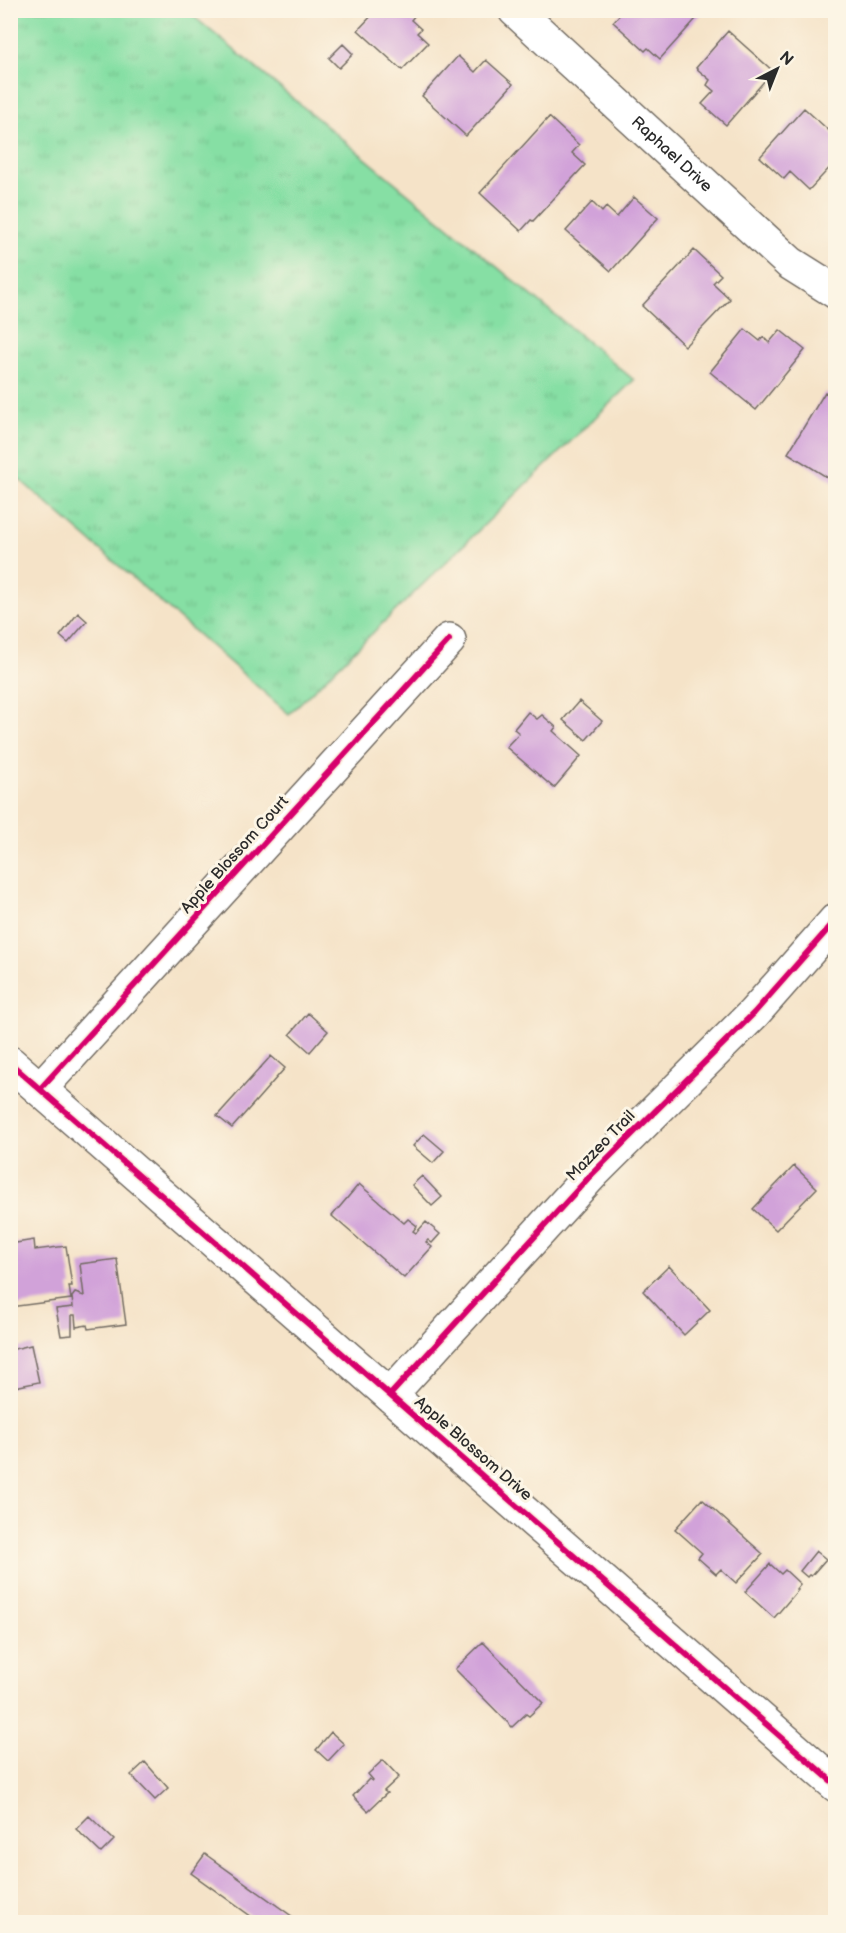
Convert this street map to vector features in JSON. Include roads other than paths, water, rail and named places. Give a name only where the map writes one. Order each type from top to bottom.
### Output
[{"type":"street","name":"Raphael Drive","points":[[514,10],[790,263],[836,292]]},
{"type":"street","name":"Apple Blossom Court","points":[[40,1089],[450,640]]},
{"type":"street","name":"Mazzeo Trail","points":[[390,1395],[591,1175],[753,1013],[836,920]]},
{"type":"street","name":"Apple Blossom Drive","points":[[10,1063],[836,1785]]}]
